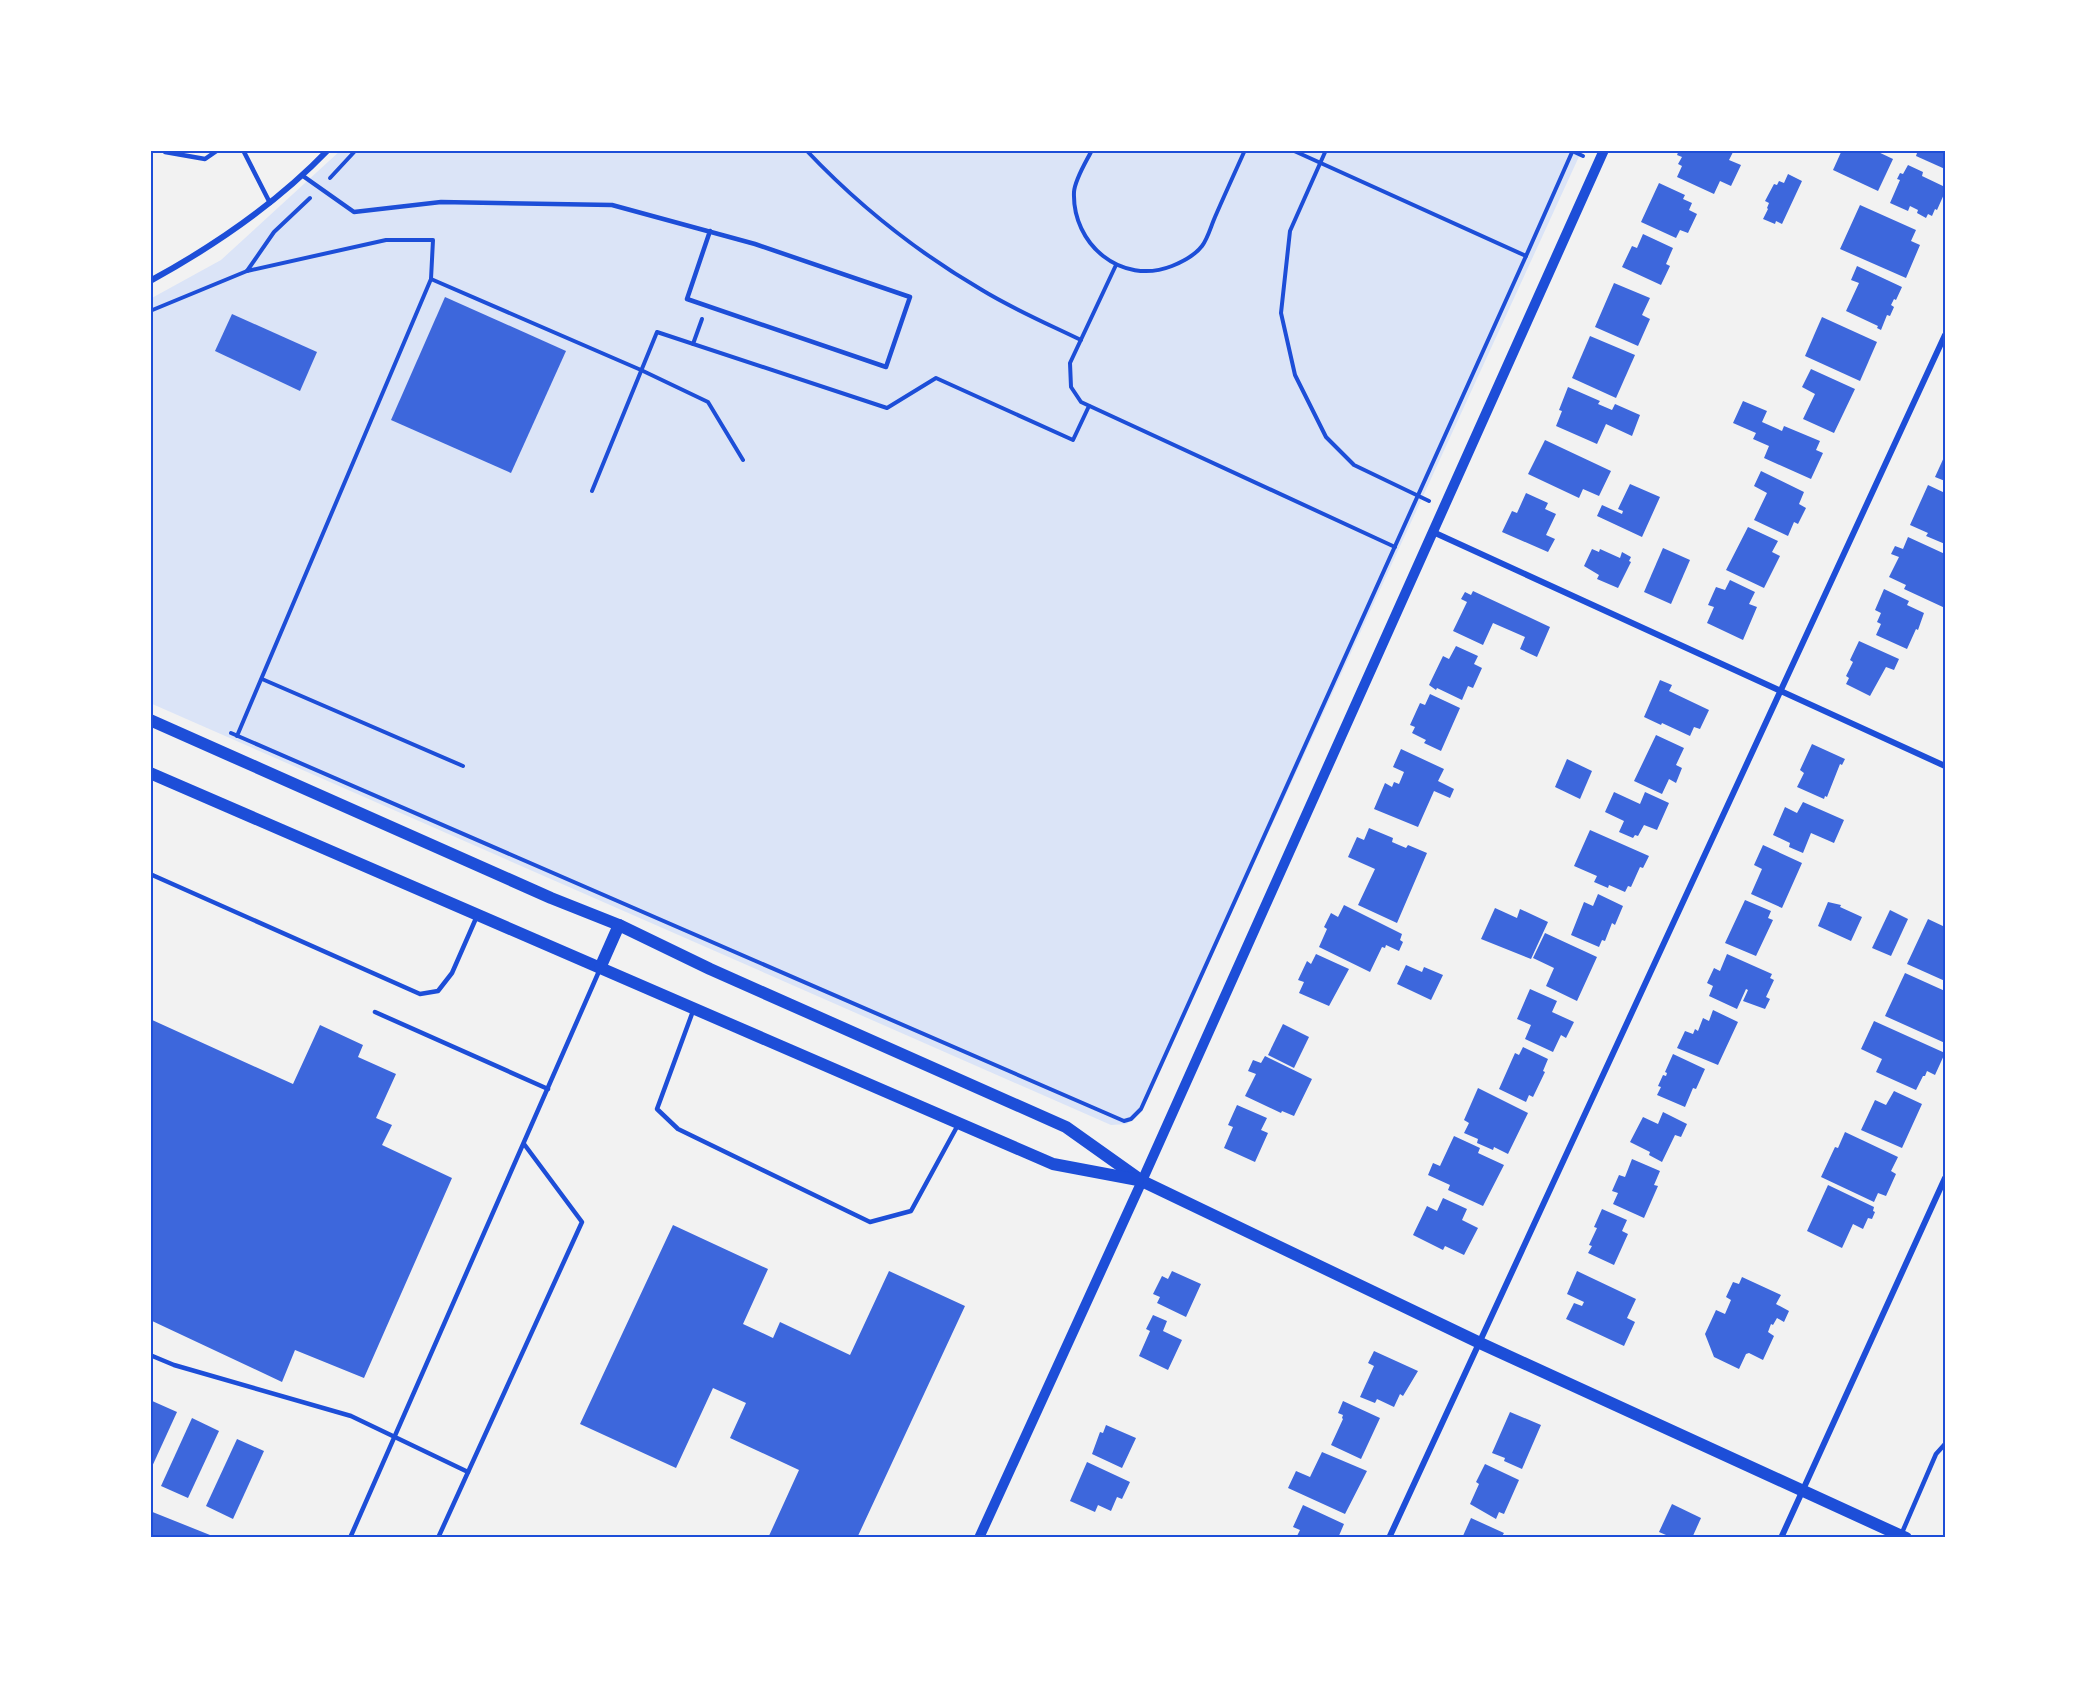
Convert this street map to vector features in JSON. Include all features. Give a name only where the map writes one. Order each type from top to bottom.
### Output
[{"type":"main road","points":[[150,720],[551,898],[619,925],[710,969],[1066,1127],[1142,1181],[1480,1343],[1903,1537]]},
{"type":"main road","points":[[150,772],[1053,1164],[1142,1181]]},
{"type":"main road","points":[[600,968],[619,925]]},
{"type":"street","points":[[150,281],[195,256],[250,219],[303,176],[328,150]]},
{"type":"street","points":[[979,1538],[1142,1181],[1604,150]]},
{"type":"street","points":[[1389,1538],[1945,335]]},
{"type":"street","points":[[1432,532],[1945,766]]},
{"type":"street","points":[[1781,1538],[1945,1178]]},
{"type":"lane","points":[[164,150],[204,159],[218,150]]},
{"type":"lane","points":[[243,150],[270,203]]},
{"type":"lane","points":[[303,176],[354,212],[441,202],[612,205],[710,231],[755,244],[910,297],[886,367],[687,299],[710,231]]},
{"type":"lane","points":[[150,874],[420,994],[438,991],[452,973],[478,915]]},
{"type":"lane","points":[[350,1538],[600,968]]},
{"type":"lane","points":[[694,1008],[657,1108],[678,1129],[870,1222],[911,1211],[959,1123]]},
{"type":"lane","points":[[375,1012],[548,1089]]},
{"type":"lane","points":[[438,1538],[582,1222],[524,1144]]},
{"type":"lane","points":[[150,1355],[174,1365],[351,1416],[468,1472]]},
{"type":"lane","points":[[1903,1537],[1936,1454],[1945,1444]]},
{"type":"path","points":[[247,271],[274,232],[321,188],[356,150]]},
{"type":"path","points":[[806,150],[863,206],[942,266],[984,292],[1081,340]]},
{"type":"path","points":[[1092,150],[1074,189],[1075,212],[1083,234],[1097,252],[1116,265],[1139,271],[1162,270],[1184,261],[1202,246],[1245,150]]},
{"type":"path","points":[[1292,150],[1526,256]]},
{"type":"path","points":[[1326,150],[1290,231],[1281,313],[1295,375],[1326,437],[1354,465],[1443,508]]},
{"type":"path","points":[[226,731],[1124,1121],[1131,1119],[1141,1109],[1573,150]]},
{"type":"path","points":[[150,311],[247,271],[386,240],[433,240],[431,279],[237,736]]},
{"type":"path","points":[[1116,265],[1070,363],[1071,387],[1081,402],[1395,547]]},
{"type":"path","points":[[431,279],[641,370],[708,402],[744,460]]},
{"type":"path","points":[[693,344],[706,306]]},
{"type":"path","points":[[592,491],[657,332],[887,408],[936,378],[1073,440],[1089,406]]},
{"type":"path","points":[[262,679],[463,766]]},
{"type":"shaded area","points":[[341,150],[1582,150],[1141,1110],[1127,1124],[1111,1125],[150,703],[150,299],[221,260]]},
{"type":"building","points":[[1679,150],[1734,150],[1729,160],[1741,165],[1731,186],[1720,181],[1714,194],[1677,177],[1682,166],[1678,164],[1682,157],[1677,155]]},
{"type":"building","points":[[1842,150],[1874,150],[1893,159],[1878,191],[1833,170]]},
{"type":"building","points":[[1918,150],[1945,150],[1945,169],[1916,156]]},
{"type":"building","points":[[1908,165],[1923,172],[1922,176],[1945,187],[1937,210],[1935,209],[1932,216],[1928,214],[1926,218],[1910,206],[1908,211],[1890,203],[1900,180],[1897,179]]},
{"type":"building","points":[[1788,174],[1802,181],[1782,224],[1776,221],[1775,224],[1763,219],[1769,203],[1765,201],[1774,184],[1777,185],[1779,181],[1784,183]]},
{"type":"building","points":[[1659,183],[1685,195],[1683,199],[1692,203],[1689,210],[1697,214],[1688,233],[1680,230],[1676,238],[1641,222]]},
{"type":"building","points":[[1860,205],[1916,230],[1911,241],[1920,245],[1906,278],[1840,249]]},
{"type":"building","points":[[1643,234],[1673,248],[1666,264],[1670,266],[1661,285],[1622,267],[1632,246],[1637,248]]},
{"type":"building","points":[[1857,266],[1902,287],[1891,305],[1894,307],[1890,316],[1887,315],[1881,330],[1877,328],[1878,326],[1846,311],[1859,283],[1851,280]]},
{"type":"building","points":[[1614,283],[1650,298],[1642,315],[1650,319],[1638,346],[1595,327]]},
{"type":"building","points":[[445,297],[566,351],[511,473],[391,420]]},
{"type":"building","points":[[232,314],[317,352],[300,391],[215,351]]},
{"type":"building","points":[[1822,317],[1877,342],[1860,381],[1805,356]]},
{"type":"building","points":[[1590,336],[1635,355],[1616,398],[1572,378]]},
{"type":"building","points":[[1811,369],[1855,389],[1834,433],[1803,419],[1815,394],[1802,387]]},
{"type":"building","points":[[1568,387],[1600,401],[1598,404],[1612,410],[1615,404],[1640,415],[1632,436],[1606,424],[1597,444],[1556,426],[1562,411],[1559,410]]},
{"type":"building","points":[[1743,401],[1767,411],[1762,422],[1782,431],[1784,426],[1820,441],[1816,450],[1823,453],[1811,479],[1764,458],[1769,446],[1753,439],[1756,433],[1733,423]]},
{"type":"building","points":[[1545,440],[1611,471],[1599,496],[1583,489],[1579,498],[1528,474]]},
{"type":"building","points":[[1945,455],[1945,481],[1935,477]]},
{"type":"building","points":[[1761,471],[1804,492],[1799,504],[1806,508],[1798,524],[1794,522],[1788,536],[1754,520],[1767,493],[1754,486]]},
{"type":"building","points":[[1630,484],[1660,497],[1642,537],[1597,516],[1602,505],[1622,514],[1623,511],[1618,509]]},
{"type":"building","points":[[1928,485],[1945,493],[1945,544],[1926,536],[1928,533],[1910,525]]},
{"type":"building","points":[[1526,493],[1548,503],[1545,509],[1556,514],[1546,535],[1555,539],[1548,552],[1502,532],[1512,511],[1517,513]]},
{"type":"building","points":[[1748,527],[1778,541],[1772,552],[1780,556],[1764,588],[1726,570]]},
{"type":"building","points":[[1908,537],[1945,554],[1945,608],[1904,589],[1906,585],[1889,577],[1899,557],[1891,554],[1895,546],[1903,549]]},
{"type":"building","points":[[1663,548],[1690,560],[1671,604],[1644,592]]},
{"type":"building","points":[[1592,549],[1599,552],[1600,549],[1620,558],[1622,552],[1631,557],[1629,561],[1631,562],[1618,588],[1597,579],[1599,575],[1584,566]]},
{"type":"building","points":[[1730,580],[1755,592],[1749,604],[1757,607],[1743,640],[1707,623],[1714,607],[1708,605],[1716,587],[1725,590]]},
{"type":"building","points":[[1884,589],[1909,601],[1907,605],[1924,613],[1918,630],[1916,629],[1907,649],[1876,635],[1881,624],[1877,622],[1881,613],[1875,610]]},
{"type":"building","points":[[1473,591],[1550,627],[1537,657],[1520,649],[1525,637],[1493,623],[1483,645],[1453,631],[1467,602],[1461,599],[1465,592],[1471,595]]},
{"type":"building","points":[[1859,641],[1899,659],[1894,670],[1886,667],[1870,696],[1846,684],[1849,678],[1846,676],[1853,662],[1850,660]]},
{"type":"building","points":[[1456,646],[1478,656],[1474,664],[1482,668],[1473,688],[1468,686],[1462,700],[1429,685],[1443,656],[1449,659]]},
{"type":"building","points":[[1660,680],[1672,685],[1669,691],[1709,710],[1700,729],[1694,727],[1690,736],[1644,717]]},
{"type":"building","points":[[1430,694],[1460,708],[1441,751],[1424,743],[1426,740],[1412,733],[1415,727],[1410,725],[1420,703],[1425,705]]},
{"type":"building","points":[[1656,735],[1684,748],[1676,765],[1682,768],[1676,783],[1669,779],[1662,794],[1634,781]]},
{"type":"building","points":[[1812,744],[1845,759],[1842,765],[1840,764],[1827,797],[1825,796],[1824,799],[1797,787],[1804,773],[1800,770]]},
{"type":"building","points":[[1401,749],[1444,769],[1438,781],[1454,789],[1450,798],[1434,791],[1418,827],[1374,809],[1385,783],[1392,787],[1394,782],[1399,784],[1404,772],[1393,767]]},
{"type":"building","points":[[1567,759],[1592,771],[1580,799],[1555,787]]},
{"type":"building","points":[[1614,792],[1640,804],[1645,792],[1669,803],[1657,830],[1644,825],[1638,836],[1635,835],[1633,838],[1619,832],[1624,821],[1605,812]]},
{"type":"building","points":[[1803,802],[1844,820],[1834,843],[1811,833],[1803,853],[1789,847],[1790,843],[1773,835],[1785,807],[1797,813]]},
{"type":"building","points":[[1369,828],[1393,838],[1392,842],[1406,848],[1408,845],[1427,853],[1397,923],[1358,905],[1375,869],[1348,857],[1357,837],[1364,840]]},
{"type":"building","points":[[1590,830],[1649,856],[1643,868],[1640,867],[1631,887],[1628,886],[1625,892],[1594,882],[1597,876],[1574,866]]},
{"type":"building","points":[[1763,845],[1802,863],[1782,908],[1751,894],[1762,869],[1754,865]]},
{"type":"building","points":[[1598,894],[1623,906],[1615,925],[1612,923],[1605,941],[1602,940],[1599,947],[1571,935],[1584,902],[1593,906]]},
{"type":"building","points":[[1745,900],[1771,911],[1768,918],[1773,920],[1756,956],[1725,943]]},
{"type":"building","points":[[1828,902],[1841,905],[1840,907],[1862,917],[1851,941],[1818,926]]},
{"type":"building","points":[[1344,905],[1402,934],[1400,940],[1403,942],[1399,951],[1386,945],[1385,948],[1382,947],[1370,972],[1319,947],[1327,929],[1324,927],[1331,913],[1338,917]]},
{"type":"building","points":[[1495,908],[1517,918],[1520,909],[1548,922],[1531,959],[1481,939]]},
{"type":"building","points":[[1890,910],[1908,919],[1891,956],[1872,948]]},
{"type":"building","points":[[1928,919],[1945,927],[1945,981],[1907,964]]},
{"type":"building","points":[[1545,933],[1597,957],[1577,1001],[1546,986],[1554,968],[1533,958]]},
{"type":"building","points":[[1316,954],[1349,969],[1329,1006],[1299,993],[1304,982],[1298,980],[1307,961],[1311,964]]},
{"type":"building","points":[[1727,954],[1772,974],[1770,978],[1774,980],[1766,997],[1770,999],[1765,1009],[1743,1001],[1748,990],[1746,989],[1737,1009],[1709,996],[1713,986],[1707,983],[1714,968],[1720,971]]},
{"type":"building","points":[[1406,965],[1422,972],[1424,967],[1443,975],[1431,1000],[1397,984]]},
{"type":"building","points":[[1905,973],[1945,991],[1943,1004],[1945,1005],[1945,1043],[1885,1016]]},
{"type":"building","points":[[1530,989],[1557,1001],[1552,1012],[1574,1022],[1566,1038],[1561,1035],[1553,1052],[1525,1039],[1531,1025],[1517,1019]]},
{"type":"building","points":[[1713,1010],[1738,1022],[1718,1065],[1677,1048],[1685,1031],[1693,1034],[1695,1029],[1698,1031],[1703,1018],[1709,1021]]},
{"type":"building","points":[[150,1019],[293,1084],[320,1025],[363,1045],[358,1057],[396,1074],[376,1118],[392,1125],[382,1145],[452,1178],[364,1378],[295,1350],[282,1382],[150,1320]]},
{"type":"building","points":[[1874,1021],[1945,1053],[1935,1075],[1927,1071],[1916,1090],[1876,1072],[1882,1059],[1861,1049]]},
{"type":"building","points":[[1283,1024],[1309,1037],[1294,1068],[1268,1055]]},
{"type":"building","points":[[1523,1047],[1548,1059],[1543,1071],[1545,1072],[1533,1097],[1529,1095],[1526,1102],[1499,1089],[1515,1053],[1519,1055]]},
{"type":"building","points":[[1673,1054],[1705,1069],[1685,1107],[1657,1095],[1661,1087],[1658,1086],[1663,1075],[1666,1076],[1665,1072]]},
{"type":"building","points":[[1265,1056],[1312,1079],[1294,1116],[1282,1111],[1281,1113],[1245,1096],[1256,1074],[1248,1071],[1253,1060],[1261,1063]]},
{"type":"building","points":[[1478,1088],[1528,1113],[1508,1154],[1494,1147],[1493,1150],[1477,1143],[1478,1139],[1464,1133],[1469,1123],[1464,1120]]},
{"type":"building","points":[[1894,1091],[1922,1104],[1902,1148],[1861,1130],[1875,1100],[1886,1105]]},
{"type":"building","points":[[1237,1105],[1267,1118],[1261,1130],[1268,1133],[1255,1162],[1224,1148],[1233,1127],[1228,1125]]},
{"type":"building","points":[[1663,1112],[1687,1124],[1681,1137],[1675,1135],[1662,1162],[1649,1155],[1650,1152],[1630,1142],[1643,1117],[1658,1124]]},
{"type":"building","points":[[1845,1132],[1898,1157],[1891,1171],[1896,1174],[1886,1196],[1878,1193],[1874,1202],[1821,1177]]},
{"type":"building","points":[[1454,1136],[1480,1148],[1478,1153],[1504,1165],[1483,1206],[1448,1190],[1450,1185],[1428,1175],[1433,1163],[1440,1166]]},
{"type":"building","points":[[1632,1159],[1660,1171],[1654,1185],[1658,1186],[1644,1218],[1613,1204],[1618,1193],[1612,1191],[1619,1175],[1625,1177]]},
{"type":"building","points":[[1828,1185],[1874,1207],[1875,1212],[1872,1219],[1868,1218],[1863,1229],[1853,1224],[1842,1248],[1807,1231]]},
{"type":"building","points":[[1443,1198],[1467,1209],[1462,1220],[1478,1228],[1464,1255],[1445,1246],[1443,1250],[1413,1235],[1427,1206],[1437,1211]]},
{"type":"building","points":[[1602,1209],[1627,1220],[1622,1231],[1628,1234],[1614,1265],[1588,1253],[1597,1228],[1594,1227]]},
{"type":"building","points":[[673,1225],[768,1269],[743,1324],[773,1338],[780,1322],[850,1355],[889,1271],[965,1306],[857,1538],[768,1538],[799,1470],[730,1438],[746,1403],[713,1388],[676,1468],[580,1424]]},
{"type":"building","points":[[1172,1271],[1201,1284],[1186,1317],[1157,1303],[1160,1297],[1153,1294],[1162,1276],[1168,1279]]},
{"type":"building","points":[[1577,1271],[1636,1299],[1627,1318],[1635,1322],[1624,1346],[1566,1319],[1574,1303],[1582,1306],[1584,1302],[1567,1294]]},
{"type":"building","points":[[1742,1277],[1781,1295],[1776,1304],[1789,1311],[1784,1322],[1777,1318],[1773,1325],[1771,1324],[1768,1332],[1774,1336],[1763,1360],[1749,1353],[1746,1354],[1739,1369],[1714,1357],[1705,1334],[1716,1310],[1725,1314],[1731,1300],[1726,1297],[1733,1282],[1739,1284]]},
{"type":"building","points":[[1153,1315],[1167,1321],[1163,1331],[1182,1340],[1168,1370],[1139,1356],[1150,1331],[1146,1329]]},
{"type":"building","points":[[1374,1351],[1418,1371],[1403,1396],[1400,1394],[1394,1407],[1377,1399],[1375,1403],[1360,1397],[1374,1366],[1368,1363]]},
{"type":"building","points":[[150,1400],[177,1412],[150,1471]]},
{"type":"building","points":[[1343,1401],[1380,1418],[1361,1459],[1331,1445],[1343,1419],[1343,1415],[1338,1413]]},
{"type":"building","points":[[1510,1412],[1541,1425],[1522,1469],[1492,1453]]},
{"type":"building","points":[[192,1418],[219,1431],[188,1498],[161,1486]]},
{"type":"building","points":[[1106,1425],[1136,1438],[1122,1468],[1092,1454],[1100,1432],[1103,1433]]},
{"type":"building","points":[[237,1439],[264,1451],[233,1519],[206,1506]]},
{"type":"building","points":[[1322,1452],[1367,1471],[1345,1514],[1288,1488],[1296,1471],[1310,1477]]},
{"type":"building","points":[[1087,1462],[1130,1482],[1122,1499],[1117,1497],[1111,1511],[1098,1505],[1095,1512],[1070,1501]]},
{"type":"building","points":[[1485,1464],[1519,1480],[1504,1514],[1499,1512],[1496,1519],[1470,1504],[1479,1484],[1476,1482]]},
{"type":"building","points":[[1672,1504],[1701,1518],[1692,1538],[1673,1538],[1659,1532]]},
{"type":"building","points":[[1303,1505],[1344,1524],[1338,1538],[1296,1538],[1300,1530],[1293,1527]]},
{"type":"building","points":[[150,1511],[210,1535],[209,1538],[150,1538]]},
{"type":"building","points":[[1471,1518],[1504,1533],[1501,1538],[1462,1538]]}]
